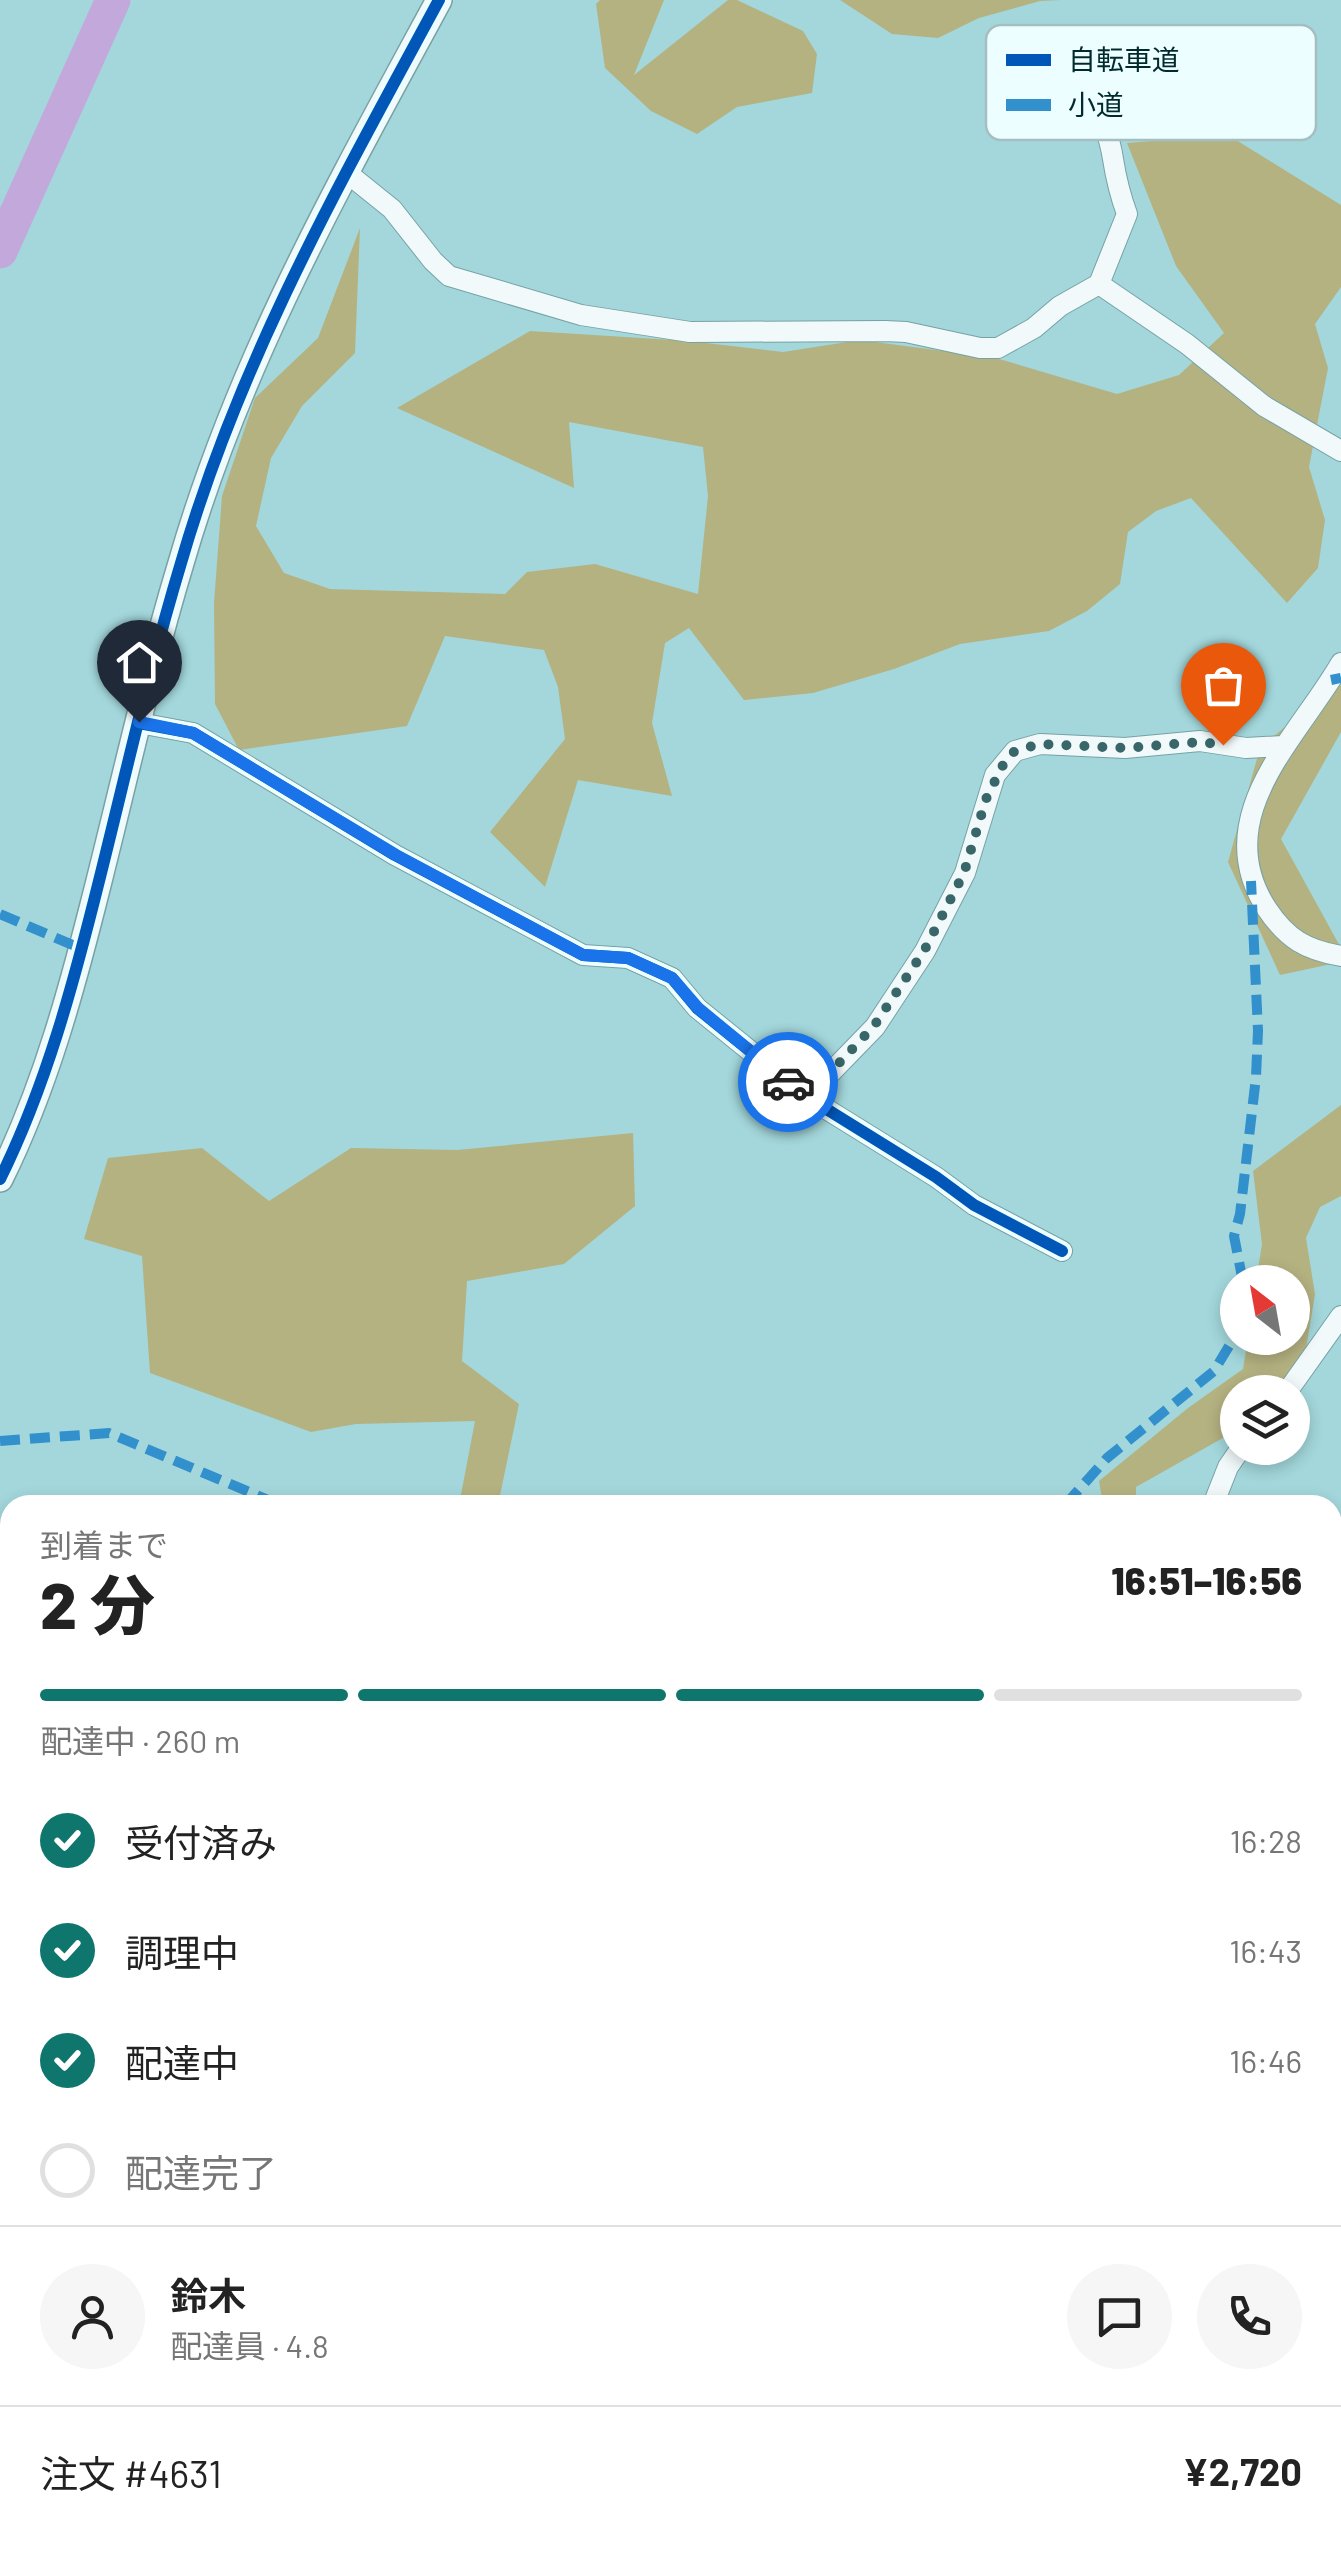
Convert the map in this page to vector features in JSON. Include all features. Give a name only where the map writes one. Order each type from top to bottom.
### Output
[{"type":"street","points":[[0,1179],[68,1005],[182,560],[237,398],[282,297],[439,0]]},
{"type":"street","points":[[346,172],[392,209],[432,261],[449,276],[581,315],[690,332],[896,331],[998,348],[1099,284],[1127,214],[1113,176],[1108,140]]},
{"type":"street","points":[[1099,284],[1186,344],[1264,406],[1341,451]]},
{"type":"street","points":[[1341,663],[1315,706],[1283,746],[1257,799],[1246,833],[1248,875],[1270,914],[1300,945],[1341,956]]},
{"type":"street","points":[[139,722],[193,733],[396,855],[583,955],[628,958],[672,978],[698,1008],[807,1097],[974,1205],[1062,1251]]},
{"type":"street","points":[[807,1097],[874,1026],[913,970],[964,873],[995,775],[1015,751],[1040,744],[1125,748],[1200,742],[1246,748],[1283,746]]},
{"type":"street","points":[[1299,1375],[1341,1316]]},
{"type":"street","points":[[1217,1495],[1229,1465]]},
{"type":"shaded area","points":[[600,0],[664,0],[634,75],[728,0],[737,0],[803,31],[817,54],[812,93],[737,107],[697,134],[651,111],[605,68],[596,4]]},
{"type":"shaded area","points":[[840,0],[1061,0],[1040,1],[979,18],[938,38],[892,34]]},
{"type":"shaded area","points":[[1236,140],[1341,205],[1341,287],[1315,324],[1328,368],[1309,467],[1325,520],[1318,568],[1287,603],[1191,498],[1156,511],[1128,532],[1120,584],[1087,611],[1049,631],[960,644],[813,693],[744,700],[689,628],[665,643],[652,723],[672,796],[578,780],[545,887],[490,832],[565,739],[558,687],[544,650],[445,636],[407,726],[239,750],[215,704],[214,603],[222,496],[255,398],[318,338],[360,228],[355,353],[302,406],[271,458],[256,526],[284,573],[330,589],[505,594],[527,572],[595,564],[698,594],[708,496],[703,447],[569,422],[574,488],[397,408],[530,331],[689,341],[783,352],[860,340],[996,358],[1117,394],[1179,375],[1224,333],[1176,266],[1127,143]]},
{"type":"shaded area","points":[[1341,680],[1341,732],[1281,839],[1341,948],[1341,962],[1280,975],[1228,862],[1260,748]]},
{"type":"shaded area","points":[[1341,1105],[1341,1196],[1320,1207],[1306,1238],[1315,1294],[1310,1325],[1310,1265],[1259,1265],[1262,1244],[1253,1171]]},
{"type":"shaded area","points":[[633,1133],[635,1206],[564,1264],[467,1281],[462,1361],[519,1404],[500,1495],[461,1495],[475,1421],[356,1424],[311,1432],[150,1373],[142,1256],[84,1239],[108,1158],[202,1148],[269,1201],[351,1148],[457,1150]]},
{"type":"shaded area","points":[[1245,1355],[1305,1355],[1304,1362],[1291,1375],[1235,1375],[1243,1369]]},
{"type":"shaded area","points":[[1220,1385],[1220,1440],[1136,1487],[1136,1495],[1101,1495],[1099,1481]]},
{"type":"waterway","points":[[0,251],[113,0]]},
{"type":"marked path","points":[[1331,680],[1341,678]]},
{"type":"marked path","points":[[1240,1265],[1234,1236],[1240,1214],[1258,1031],[1251,881]]},
{"type":"marked path","points":[[0,914],[82,949]]},
{"type":"marked path","points":[[1074,1495],[1107,1458],[1214,1371],[1224,1355]]},
{"type":"marked path","points":[[0,1441],[109,1433],[256,1495]]},
{"type":"cycle path","points":[[0,1179],[45,1071],[68,997],[158,643],[205,488],[232,415],[295,274],[439,0]]},
{"type":"cycle path","points":[[139,723],[193,733],[395,855],[583,955],[628,958],[672,978],[697,1008],[807,1097],[974,1205],[1062,1251]]},
{"type":"way so far","points":[[788,1082],[807,1097],[874,1026],[913,970],[964,873],[995,775],[1015,751],[1040,744],[1125,748],[1172,742],[1223,745]]},
{"type":"route","points":[[139,722],[193,733],[396,855],[583,955],[628,958],[672,978],[698,1008],[788,1082]]}]
